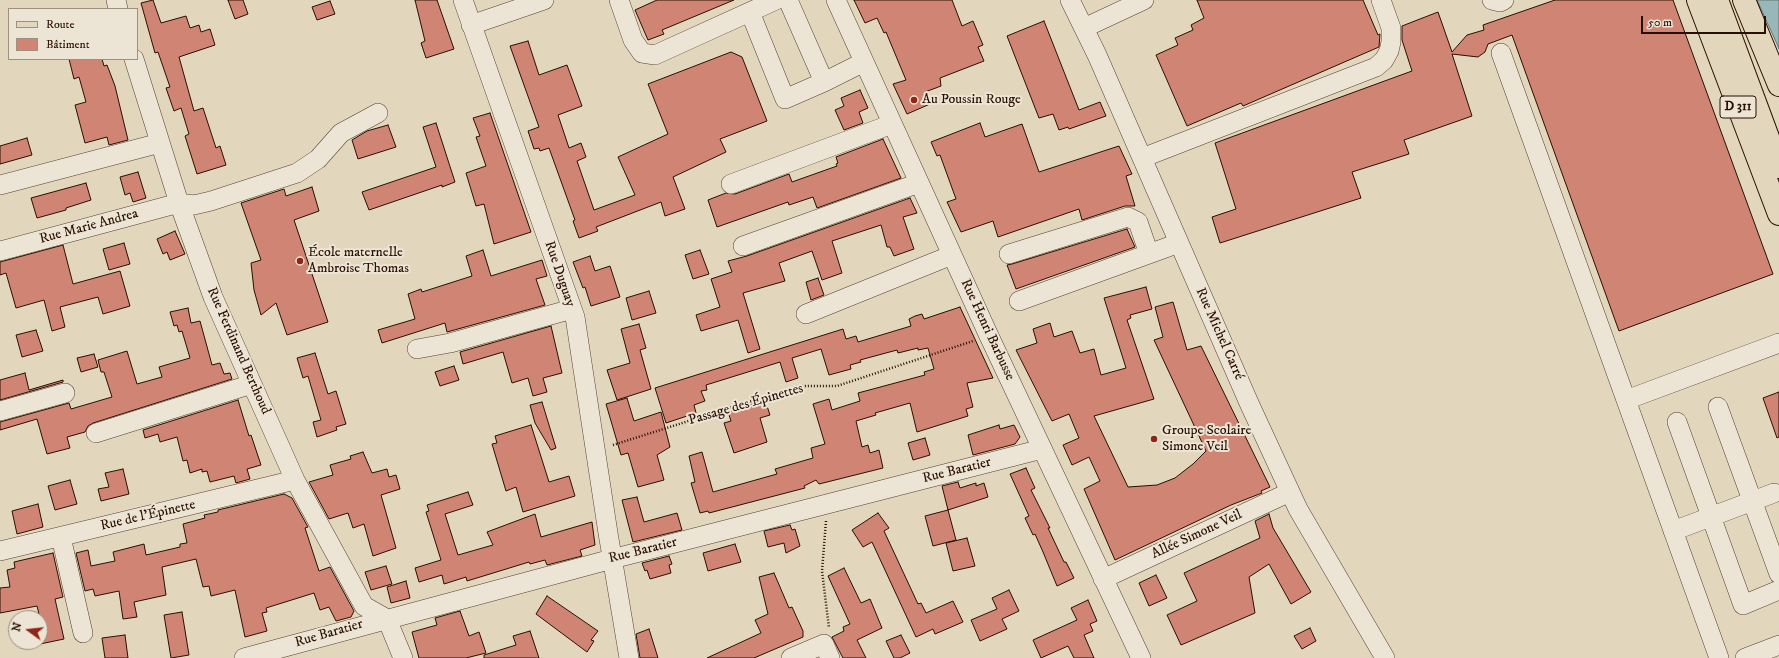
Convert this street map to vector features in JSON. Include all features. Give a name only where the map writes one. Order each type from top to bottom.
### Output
[{"type":"main road","name":"D 311","points":[[1698,0],[1779,214]]},
{"type":"main road","name":"D 311","points":[[1717,0],[1779,167]]},
{"type":"main road","points":[[1744,0],[1779,85]]},
{"type":"street","name":"Rue Duguay","points":[[463,0],[575,317],[612,559],[629,658]]},
{"type":"street","points":[[471,25],[544,0]]},
{"type":"street","points":[[619,0],[632,40],[642,53],[655,55],[776,0]]},
{"type":"street","points":[[788,0],[824,82]]},
{"type":"street","name":"Rue Henri Barbusse","points":[[836,0],[989,336],[1141,658]]},
{"type":"street","name":"Rue Michel Carré","points":[[1072,0],[1249,403],[1298,509],[1385,658]]},
{"type":"street","points":[[1084,28],[1144,0]]},
{"type":"street","points":[[1142,158],[1376,66],[1387,55],[1391,42],[1391,28],[1381,0]]},
{"type":"street","points":[[1492,0],[1500,2],[1504,0]]},
{"type":"street","points":[[750,12],[785,99],[864,62]]},
{"type":"street","points":[[1501,53],[1719,658]]},
{"type":"street","name":"Rue Ferdinand Berthoud","points":[[134,60],[179,203],[213,297],[295,480],[364,606],[387,619]]},
{"type":"street","name":"Rue Marie Andrea","points":[[0,251],[179,203],[194,205],[211,201],[297,173],[318,159],[342,133],[378,113]]},
{"type":"street","points":[[731,184],[892,124]]},
{"type":"street","points":[[0,185],[160,143]]},
{"type":"street","points":[[743,246],[919,184]]},
{"type":"street","points":[[1009,254],[1128,217],[1138,222],[1149,254]]},
{"type":"street","points":[[1019,301],[1179,243]]},
{"type":"street","points":[[806,314],[952,255]]},
{"type":"street","points":[[417,349],[450,343],[572,309]]},
{"type":"street","points":[[1626,400],[1779,343]]},
{"type":"street","points":[[96,433],[252,384]]},
{"type":"street","points":[[0,410],[65,393]]},
{"type":"street","points":[[1718,407],[1779,574]]},
{"type":"street","points":[[1677,422],[1743,604],[1779,590]]},
{"type":"street","name":"Rue Baratier","points":[[244,658],[612,559],[1042,449]]},
{"type":"street","name":"Rue de l'Épinette","points":[[0,552],[295,480]]},
{"type":"street","name":"Allée Simone Veil","points":[[1104,578],[1290,492]]},
{"type":"street","points":[[1673,532],[1774,493]]},
{"type":"street","points":[[61,537],[83,633]]},
{"type":"street","points":[[387,619],[402,658]]},
{"type":"street","points":[[791,658],[824,644],[830,658]]},
{"type":"street","points":[[1745,658],[1779,645]]},
{"type":"path","name":"Passage des Épinettes","points":[[595,451],[799,386],[837,386],[989,336]]},
{"type":"path","points":[[828,504],[822,571],[829,634]]},
{"type":"water","points":[[1757,0],[1779,0],[1779,49],[1777,44]]},
{"type":"building","points":[[153,0],[161,23],[186,16],[190,28],[199,25],[201,32],[210,29],[215,45],[179,57],[194,111],[203,108],[216,148],[220,146],[226,165],[197,174],[185,136],[189,134],[181,108],[174,111],[166,88],[170,87],[158,52],[155,53],[141,3]]},
{"type":"building","points":[[228,0],[243,0],[248,14],[235,19]]},
{"type":"building","points":[[415,0],[437,0],[454,49],[426,58],[421,43],[425,41]]},
{"type":"building","points":[[657,0],[734,0],[662,30],[664,34],[648,40],[635,10]]},
{"type":"building","points":[[854,0],[952,0],[962,26],[973,21],[983,45],[978,47],[984,61],[940,78],[941,86],[925,92],[930,104],[907,114],[893,84],[906,80],[886,32],[884,33],[877,18],[865,23]]},
{"type":"building","points":[[1197,0],[1363,0],[1378,35],[1380,34],[1379,47],[1243,106],[1241,103],[1187,126],[1156,55],[1178,45],[1175,38],[1193,30],[1191,25],[1204,18]]},
{"type":"building","points":[[1555,0],[1673,0],[1773,274],[1619,331],[1512,35],[1488,44],[1485,52],[1478,57],[1452,54],[1472,116],[1404,140],[1409,154],[1352,172],[1361,198],[1220,243],[1212,217],[1236,209],[1215,143],[1412,71],[1402,40],[1402,26],[1438,12],[1452,52],[1467,35],[1484,30],[1483,25]]},
{"type":"building","points":[[330,1],[335,14],[317,20],[312,7]]},
{"type":"building","points":[[1044,21],[1079,110],[1100,102],[1106,116],[1069,129],[1068,127],[1059,130],[1053,114],[1039,118],[1007,36]]},
{"type":"building","points":[[528,41],[539,75],[567,65],[582,106],[558,115],[569,148],[581,143],[586,157],[577,161],[594,210],[635,195],[618,157],[668,134],[648,84],[731,52],[742,57],[767,121],[720,139],[726,152],[673,177],[685,209],[665,216],[661,202],[596,227],[598,231],[579,238],[573,221],[575,220],[549,148],[540,151],[539,148],[534,149],[528,131],[539,127],[510,46]]},
{"type":"building","points":[[69,60],[102,60],[104,66],[107,65],[115,86],[128,140],[109,145],[107,137],[85,143],[75,105],[86,102],[79,77],[74,79]]},
{"type":"building","points":[[860,90],[868,108],[859,112],[863,123],[844,130],[835,110],[844,106],[841,98]]},
{"type":"building","points":[[490,113],[531,232],[494,244],[484,204],[476,206],[466,173],[486,166],[476,137],[480,136],[473,118]]},
{"type":"building","points":[[436,123],[455,182],[369,210],[362,192],[436,167],[423,127]]},
{"type":"building","points":[[980,123],[985,137],[1022,124],[1039,172],[1119,146],[1132,174],[1126,176],[1135,206],[1125,206],[1082,220],[1079,209],[998,237],[993,221],[961,232],[947,202],[956,199],[940,155],[937,156],[931,142]]},
{"type":"building","points":[[388,125],[396,147],[358,159],[352,140],[367,131]]},
{"type":"building","points":[[27,138],[32,155],[0,164],[0,146]]},
{"type":"building","points":[[883,139],[901,178],[817,208],[813,197],[789,205],[788,202],[717,227],[708,200],[726,193],[735,194],[789,174],[792,182],[837,166],[836,164],[838,163],[836,157]]},
{"type":"building","points":[[138,172],[146,198],[133,202],[130,193],[125,195],[120,177]]},
{"type":"building","points":[[86,183],[91,200],[66,208],[66,210],[37,218],[31,198]]},
{"type":"building","points":[[312,187],[319,211],[294,220],[328,322],[287,335],[276,303],[261,315],[254,290],[251,263],[261,260],[241,203],[284,189],[286,196]]},
{"type":"building","points":[[910,198],[917,213],[903,217],[914,249],[894,256],[890,247],[887,247],[881,225],[832,241],[842,273],[822,280],[812,251],[779,263],[785,281],[743,293],[760,349],[748,353],[738,320],[701,331],[696,315],[720,307],[711,279],[732,272],[728,261],[747,256]]},
{"type":"building","points":[[1127,229],[1135,247],[1016,289],[1007,265]]},
{"type":"building","points":[[175,231],[185,254],[170,260],[167,252],[163,254],[157,239]]},
{"type":"building","points":[[124,243],[130,264],[109,270],[103,249]]},
{"type":"building","points":[[63,245],[73,284],[120,271],[130,306],[103,314],[98,297],[60,307],[65,327],[52,331],[44,300],[16,308],[6,273],[0,275],[0,262]]},
{"type":"building","points":[[483,250],[491,276],[542,260],[547,276],[536,279],[545,305],[447,332],[445,323],[382,343],[378,330],[415,319],[408,294],[421,289],[422,292],[472,276],[466,256]]},
{"type":"building","points":[[700,250],[709,274],[693,279],[685,255]]},
{"type":"building","points":[[590,256],[595,271],[610,266],[620,297],[591,306],[585,287],[583,288],[573,262]]},
{"type":"building","points":[[818,278],[824,295],[811,300],[806,282]]},
{"type":"building","name":"Groupe Scolaire Simone Veil","points":[[1146,287],[1152,309],[1130,315],[1131,318],[1127,320],[1154,399],[1094,416],[1128,487],[1157,485],[1175,478],[1193,464],[1206,451],[1154,340],[1163,337],[1155,307],[1173,302],[1187,350],[1201,346],[1270,487],[1261,491],[1262,493],[1231,505],[1115,560],[1084,489],[1100,481],[1089,457],[1072,465],[1063,445],[1079,438],[1069,414],[1052,421],[1016,350],[1037,343],[1033,329],[1050,323],[1054,337],[1072,331],[1080,353],[1094,349],[1101,375],[1126,368],[1104,298]]},
{"type":"building","points":[[649,291],[656,313],[632,320],[626,298]]},
{"type":"building","points":[[960,307],[993,378],[967,383],[973,407],[966,409],[968,416],[917,432],[910,403],[875,413],[876,415],[856,421],[862,447],[868,445],[870,453],[879,450],[883,468],[819,484],[816,480],[804,486],[805,488],[709,513],[708,511],[700,513],[691,483],[695,482],[689,456],[702,452],[713,492],[777,474],[775,469],[813,458],[811,448],[825,444],[813,404],[829,399],[832,410],[860,401],[858,393],[925,375],[924,372],[934,369],[928,348],[918,350],[918,348],[898,353],[897,350],[860,360],[861,362],[850,365],[851,369],[829,375],[821,349],[792,358],[798,378],[786,382],[780,362],[706,385],[707,390],[701,391],[705,401],[694,405],[696,413],[666,423],[655,388],[843,329],[846,339],[856,336],[858,342],[911,326],[909,319],[915,316],[922,314],[924,319]]},
{"type":"building","points":[[188,308],[191,323],[200,321],[212,365],[220,363],[224,374],[230,373],[232,379],[93,423],[88,426],[85,432],[67,437],[70,448],[47,454],[37,419],[0,430],[0,422],[69,403],[71,409],[112,397],[104,372],[101,372],[98,360],[127,351],[137,384],[162,377],[159,367],[190,358],[182,331],[179,332],[177,325],[174,326],[170,312]]},
{"type":"building","points":[[639,324],[646,348],[640,350],[651,389],[617,400],[607,370],[630,363],[621,329]]},
{"type":"building","points":[[551,326],[562,373],[543,378],[547,392],[533,396],[528,378],[512,383],[503,352],[463,364],[460,352]]},
{"type":"building","points":[[36,330],[43,351],[22,357],[16,335]]},
{"type":"building","points":[[315,353],[328,394],[336,391],[346,424],[336,427],[337,430],[317,437],[313,422],[321,420],[308,376],[303,378],[297,358]]},
{"type":"building","points":[[94,354],[98,367],[81,372],[77,358]]},
{"type":"building","points":[[454,366],[459,380],[440,386],[435,372]]},
{"type":"building","points":[[25,373],[29,390],[63,380],[63,382],[0,400],[0,380]]},
{"type":"building","points":[[1779,392],[1779,437],[1777,438],[1763,398]]},
{"type":"building","points":[[627,398],[634,421],[661,412],[670,447],[657,455],[664,480],[638,487],[628,453],[621,455],[606,404]]},
{"type":"building","points":[[238,400],[249,436],[251,435],[261,465],[247,469],[250,479],[236,483],[234,476],[210,482],[207,471],[202,472],[202,469],[190,473],[187,460],[183,461],[177,437],[160,442],[158,434],[145,438],[143,430]]},
{"type":"building","points":[[765,400],[770,415],[760,418],[767,442],[734,453],[724,423],[731,421],[728,412]]},
{"type":"building","points":[[542,402],[556,448],[551,450],[535,423],[530,405]]},
{"type":"building","points":[[531,425],[549,482],[569,476],[575,496],[523,512],[516,487],[506,491],[492,444],[497,443],[495,436]]},
{"type":"building","points":[[999,425],[1000,429],[1014,425],[1020,437],[1015,444],[973,455],[968,435]]},
{"type":"building","points":[[925,438],[930,455],[913,460],[908,443]]},
{"type":"building","points":[[363,452],[372,473],[387,469],[389,477],[396,475],[400,489],[381,495],[396,548],[373,556],[364,524],[353,528],[348,513],[329,519],[309,482],[333,475],[330,465],[351,459],[350,456]]},
{"type":"building","points":[[1026,468],[1035,488],[1031,490],[1050,528],[1048,528],[1064,562],[1066,562],[1074,578],[1057,586],[1035,534],[1033,535],[1025,518],[1029,516],[1010,474]]},
{"type":"building","points":[[123,469],[129,494],[101,501],[98,489],[109,487],[105,473]]},
{"type":"building","points":[[70,480],[77,504],[55,510],[48,486]]},
{"type":"building","points":[[958,482],[960,488],[976,483],[976,486],[984,483],[988,497],[948,510],[942,486]]},
{"type":"building","points":[[468,492],[473,505],[445,514],[458,555],[493,545],[487,532],[535,514],[541,537],[592,522],[595,545],[580,550],[582,556],[547,565],[545,560],[530,564],[529,562],[467,581],[466,577],[444,584],[442,575],[419,582],[415,568],[441,560],[426,512],[429,511],[427,505]]},
{"type":"building","points":[[284,494],[292,498],[308,527],[305,528],[319,571],[330,567],[354,611],[351,617],[336,621],[329,607],[320,610],[314,593],[266,608],[267,612],[262,613],[267,631],[245,637],[235,590],[211,596],[209,586],[203,587],[196,559],[162,567],[166,595],[134,602],[137,617],[123,619],[119,591],[95,596],[93,589],[85,591],[76,553],[88,550],[91,566],[115,561],[113,552],[144,544],[146,555],[180,547],[180,544],[187,543],[183,524],[205,518],[204,515],[218,512],[218,510]]},
{"type":"building","points":[[637,497],[644,522],[677,513],[682,530],[633,542],[622,500]]},
{"type":"building","points":[[38,504],[43,527],[17,534],[12,511]]},
{"type":"building","points":[[948,510],[956,540],[933,546],[925,516]]},
{"type":"building","points":[[878,513],[889,528],[884,531],[918,604],[921,603],[926,613],[953,601],[963,622],[935,634],[933,629],[916,637],[872,542],[863,547],[852,530]]},
{"type":"building","points":[[1269,514],[1273,528],[1311,592],[1291,604],[1269,564],[1249,577],[1255,613],[1181,645],[1167,615],[1197,601],[1184,573],[1260,538],[1255,521]]},
{"type":"building","points":[[790,525],[792,530],[795,529],[800,546],[786,553],[784,543],[768,547],[764,531]]},
{"type":"building","points":[[967,538],[975,566],[953,571],[946,543]]},
{"type":"building","points":[[735,544],[741,562],[708,571],[703,553]]},
{"type":"building","points":[[53,553],[63,597],[55,599],[64,639],[48,642],[48,610],[38,610],[37,606],[8,610],[8,611],[0,613],[0,588],[10,587],[7,570],[15,568],[14,562]]},
{"type":"building","points":[[669,556],[672,564],[669,565],[671,573],[650,579],[647,570],[645,571],[642,563]]},
{"type":"building","points":[[386,566],[392,584],[371,590],[365,572]]},
{"type":"building","points":[[844,568],[861,603],[870,599],[882,628],[857,640],[866,658],[843,658],[832,637],[844,631],[843,627],[850,624],[828,576]]},
{"type":"building","points":[[774,573],[789,608],[792,607],[803,631],[803,637],[754,658],[707,658],[761,633],[755,620],[768,614],[759,577]]},
{"type":"building","points":[[1156,575],[1167,598],[1149,606],[1139,583]]},
{"type":"building","points":[[406,581],[410,598],[391,603],[387,587]]},
{"type":"building","points":[[1009,590],[1019,611],[1002,619],[1007,629],[980,641],[971,620],[997,609],[992,598]]},
{"type":"building","points":[[547,596],[598,631],[591,640],[594,641],[587,652],[536,614]]},
{"type":"building","points":[[1088,600],[1097,621],[1090,624],[1093,631],[1084,635],[1094,658],[1074,658],[1068,646],[1041,658],[1033,640],[1077,620],[1071,608]]},
{"type":"building","points":[[460,611],[469,636],[479,632],[486,653],[466,658],[419,658],[412,632],[437,625],[435,618]]},
{"type":"building","points":[[182,612],[189,655],[171,658],[164,615]]},
{"type":"building","points":[[1310,628],[1316,641],[1302,649],[1294,636]]},
{"type":"building","points":[[649,629],[658,658],[640,658],[636,634]]},
{"type":"building","points":[[530,631],[539,658],[484,658],[484,655],[516,645],[513,636]]},
{"type":"building","points":[[125,635],[128,658],[105,658],[102,638]]},
{"type":"building","points":[[901,635],[910,653],[900,658],[894,658],[886,641]]},
{"type":"place","name":"Au Poussin Rouge","points":[[914,100]]},
{"type":"place","name":"École maternelle Ambroise Thomas","points":[[300,261]]},
{"type":"place","name":"Groupe Scolaire Simone Veil","points":[[1154,439]]}]
